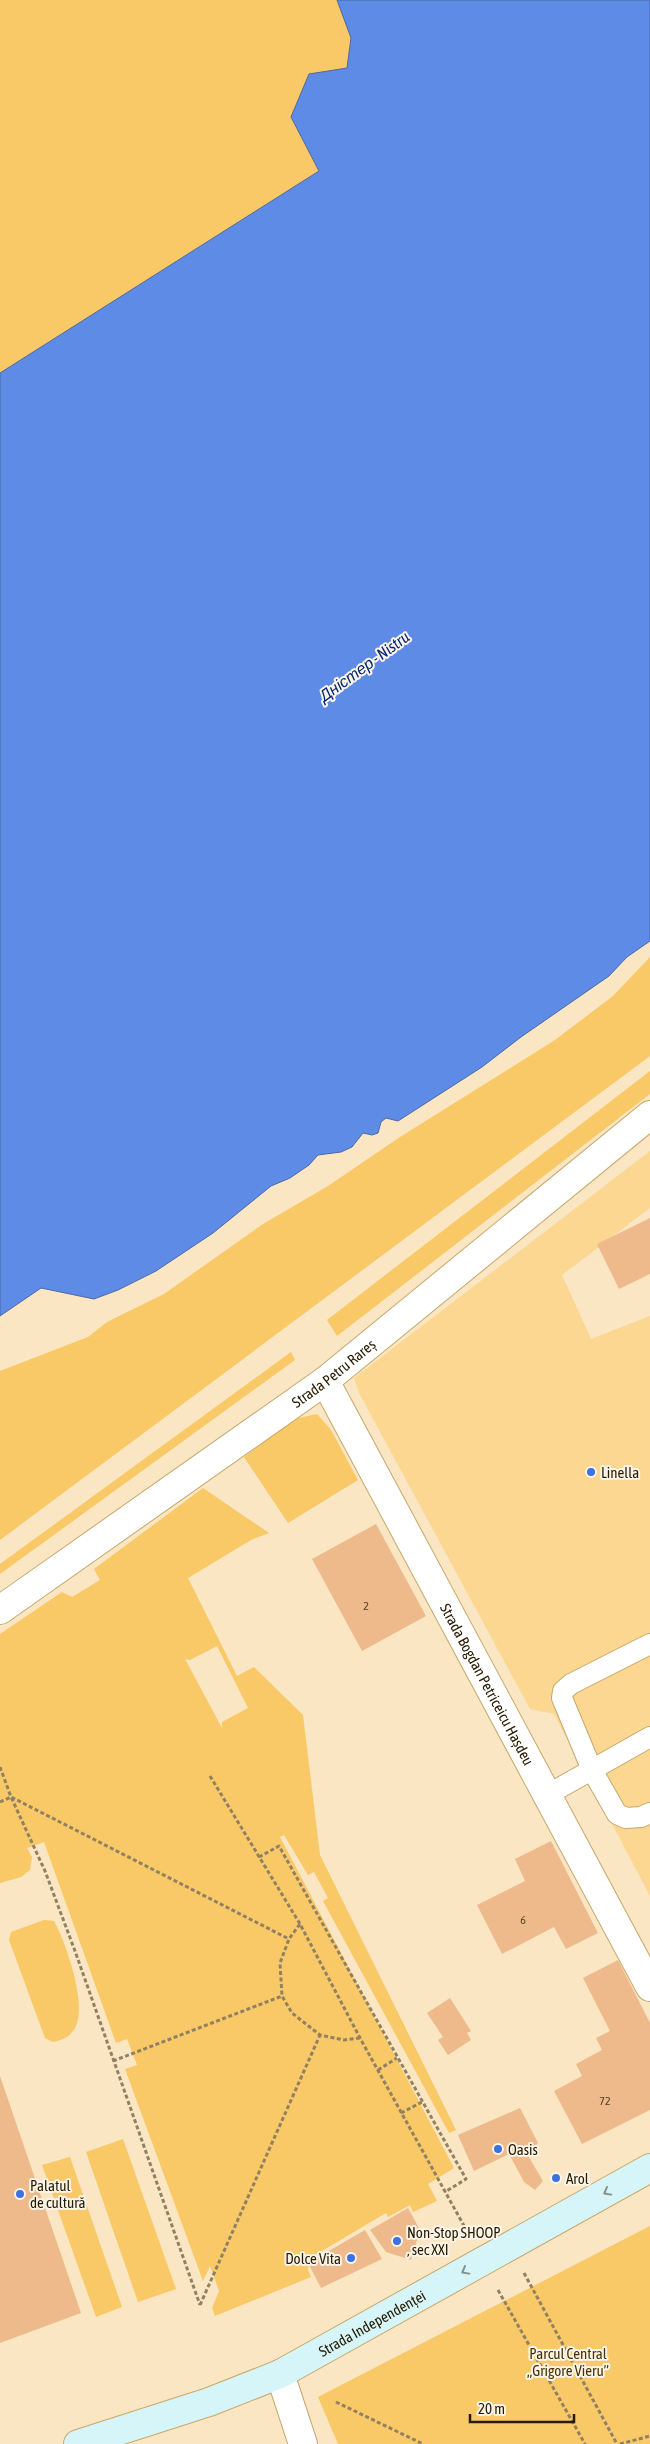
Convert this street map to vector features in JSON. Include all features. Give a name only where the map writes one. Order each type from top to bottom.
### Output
[{"type":"main road","name":"Strada Independenței","points":[[78,2444],[209,2402],[280,2374],[650,2168]]},
{"type":"street","name":"Strada Petru Rareș","points":[[0,1610],[325,1381],[650,1115]]},
{"type":"street","name":"Strada Bogdan Petriceicu Hașdeu","points":[[325,1381],[650,1987]]},
{"type":"street","points":[[280,2374],[303,2444]]},
{"type":"lane","points":[[650,1644],[572,1684],[564,1691],[562,1698],[592,1770],[617,1814],[626,1818],[642,1817],[650,1813]]},
{"type":"lane","points":[[547,1795],[650,1738]]},
{"type":"path","points":[[0,1767],[11,1797],[45,1870],[200,2305],[320,2035]]},
{"type":"path","points":[[210,1776],[300,1924],[401,2113],[585,2444]]},
{"type":"path","points":[[0,1802],[11,1797]]},
{"type":"path","points":[[11,1797],[289,1939]]},
{"type":"path","points":[[259,1857],[279,1846],[466,2179],[445,2192]]},
{"type":"path","points":[[300,1924],[289,1939],[280,1963],[282,1996],[292,2013],[320,2035],[344,2040],[360,2038]]},
{"type":"path","points":[[113,2061],[282,1996]]},
{"type":"path","points":[[378,2070],[398,2058]]},
{"type":"path","points":[[401,2113],[422,2102]]},
{"type":"path","points":[[509,2246],[618,2444],[650,2436]]},
{"type":"path","points":[[336,2402],[423,2444]]},
{"type":"shaded area","points":[[650,1151],[650,1208],[562,1275],[591,1339],[650,1316],[650,1896],[554,1714],[530,1709],[359,1393],[354,1378]]},
{"type":"green space","points":[[0,0],[337,0],[351,38],[347,68],[291,117],[320,171],[0,373]]},
{"type":"green space","points":[[650,957],[650,1056],[0,1540],[0,1371],[88,1337],[107,1322],[164,1294],[263,1224],[328,1186],[400,1137],[555,1040],[613,996]]},
{"type":"green space","points":[[650,1071],[650,1094],[337,1336],[327,1320]]},
{"type":"green space","points":[[291,1352],[295,1360],[0,1574],[0,1564]]},
{"type":"green space","points":[[317,1414],[331,1430],[358,1480],[288,1523],[244,1457],[294,1419]]},
{"type":"green space","points":[[203,1488],[269,1533],[251,1540],[188,1578],[237,1676],[254,1667],[303,1715],[320,1855],[456,2130],[449,2133],[323,1901],[328,1898],[314,1872],[308,1875],[284,1835],[280,1837],[454,2168],[428,2184],[437,2201],[413,2212],[410,2205],[388,2217],[386,2213],[310,2258],[308,2270],[311,2277],[215,2316],[212,2308],[219,2291],[210,2266],[203,2281],[125,2069],[137,2065],[127,2039],[116,2043],[44,1842],[27,1848],[32,1857],[30,1870],[21,1877],[0,1883],[0,1634],[62,1592],[72,1597],[100,1580],[94,1569]],"holes":[[[217,1646],[248,1708],[222,1722],[222,1728],[185,1659],[190,1660]]]},
{"type":"green space","points":[[44,1920],[54,1921],[59,1931],[70,1960],[78,1993],[78,2021],[73,2031],[67,2037],[53,2042],[45,2038],[9,1940],[11,1932]]},
{"type":"green space","points":[[123,2139],[176,2289],[138,2302],[86,2152]]},
{"type":"green space","points":[[70,2157],[122,2307],[96,2317],[42,2165]]},
{"type":"green space","name":"Parcul Central „Grigore Vieru”","points":[[650,2226],[650,2444],[338,2444],[318,2397]]},
{"type":"water","name":"Дністер - Nistru","points":[[337,0],[650,0],[650,941],[627,957],[609,976],[521,1037],[482,1067],[398,1121],[386,1118],[381,1122],[378,1133],[372,1135],[363,1133],[352,1147],[341,1152],[318,1155],[309,1165],[290,1178],[271,1186],[213,1233],[156,1271],[118,1290],[94,1299],[41,1288],[0,1316],[0,373],[319,171],[291,117],[309,74],[347,68],[351,38]]},
{"type":"building","points":[[650,1218],[650,1274],[619,1289],[597,1244]]},
{"type":"building","points":[[376,1524],[426,1616],[362,1651],[312,1559]]},
{"type":"building","points":[[551,1841],[598,1933],[566,1949],[554,1927],[502,1954],[477,1905],[525,1881],[515,1859]]},
{"type":"building","points":[[618,1960],[650,2023],[650,2110],[582,2144],[554,2091],[582,2076],[576,2064],[602,2050],[596,2038],[610,2031],[583,1978]]},
{"type":"building","points":[[450,1998],[471,2031],[467,2033],[471,2040],[448,2055],[438,2040],[443,2037],[427,2013]]},
{"type":"building","name":"Palatul de cultură","points":[[0,2076],[81,2313],[0,2343]]},
{"type":"building","name":"Oasis","points":[[520,2108],[538,2143],[527,2154],[543,2181],[535,2190],[524,2182],[509,2154],[474,2171],[458,2135]]},
{"type":"building","name":"Non-Stop SHOOP , sec XXI","points":[[408,2208],[420,2230],[411,2260],[386,2252],[370,2230]]},
{"type":"building","points":[[365,2230],[382,2259],[321,2288],[308,2263]]},
{"type":"place","name":"Linella","points":[[591,1472]]},
{"type":"place","name":"Oasis","points":[[498,2149]]},
{"type":"place","name":"Arol","points":[[556,2178]]},
{"type":"place","name":"Palatul de cultură","points":[[20,2194]]},
{"type":"place","name":"Non-Stop SHOOP , sec XXI","points":[[397,2241]]},
{"type":"place","name":"Dolce Vita","points":[[351,2258]]}]
